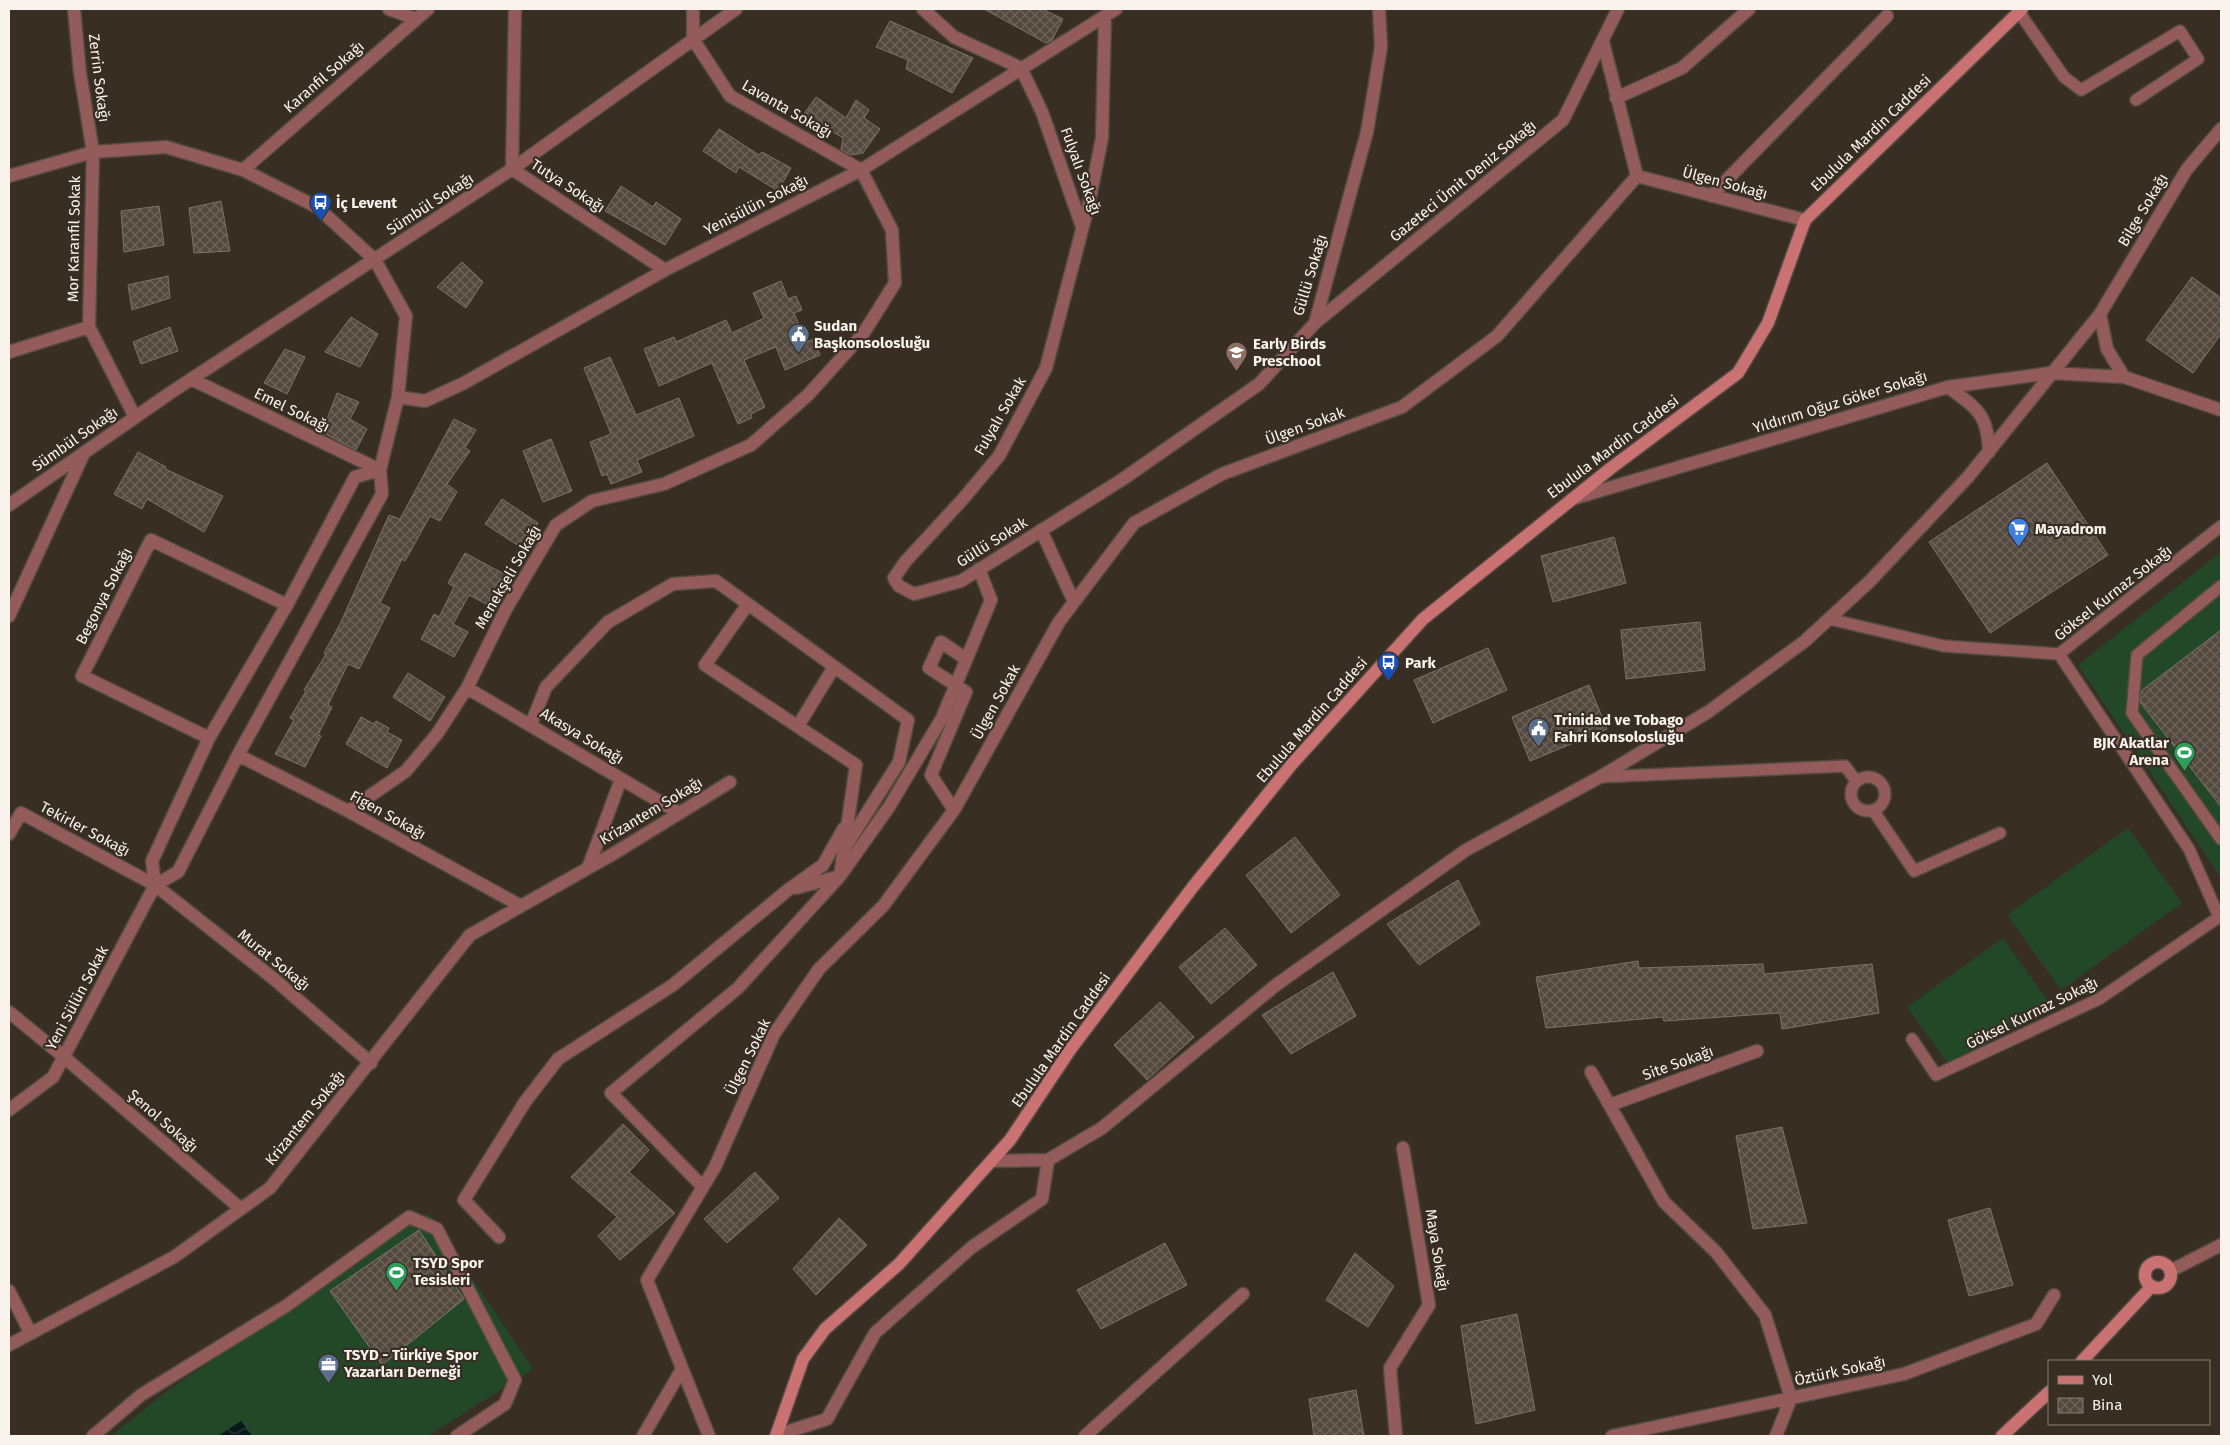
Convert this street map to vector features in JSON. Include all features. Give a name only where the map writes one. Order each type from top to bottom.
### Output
[{"type":"street","name":"Zerrin Sokağı","points":[[74,9],[80,73],[93,152]]},
{"type":"street","points":[[389,9],[416,18]]},
{"type":"street","name":"Karanfil Sokağı","points":[[243,170],[428,9]]},
{"type":"street","name":"Tutya Sokağı","points":[[515,9],[512,169],[665,270]]},
{"type":"street","points":[[693,9],[693,39]]},
{"type":"street","name":"Sümbül Sokağı","points":[[9,504],[135,417],[512,169],[736,9]]},
{"type":"street","points":[[923,9],[954,37],[1022,68]]},
{"type":"street","name":"Yenisülün Sokağı","points":[[398,397],[425,401],[464,383],[665,270],[861,170],[1116,9]]},
{"type":"street","name":"Güllü Sokağı","points":[[1379,9],[1381,48]]},
{"type":"street","name":"Güllü Sokağı","points":[[1041,530],[1123,479],[1259,384],[1315,323],[1367,132],[1388,9]]},
{"type":"street","name":"Gazeteci Ümit Deniz Sokağı","points":[[1315,323],[1564,120],[1618,9]]},
{"type":"street","points":[[1616,98],[1682,68],[1750,9]]},
{"type":"street","name":"Ebulula Mardin Caddesi","points":[[776,1435],[803,1359],[825,1328],[899,1264],[993,1161],[1010,1140],[1070,1050],[1175,911],[1292,764],[1424,619],[1571,499],[1738,373],[1768,323],[1805,220],[2021,10]]},
{"type":"street","name":"Fulyalı Sokağı","points":[[1082,227],[1102,138],[1105,16]]},
{"type":"street","points":[[1711,196],[1887,16]]},
{"type":"street","name":"Lavanta Sokağı","points":[[693,39],[730,96],[861,170]]},
{"type":"street","points":[[1603,42],[1637,176]]},
{"type":"street","name":"Fulyalı Sokağı","points":[[1022,68],[1042,112],[1082,227]]},
{"type":"street","name":"Bilge Sokağı","points":[[1048,1160],[1102,1128],[1276,985],[1466,850],[1600,777],[1708,712],[1805,641],[1877,574],[1989,452],[2100,314],[2187,169],[2221,129]]},
{"type":"street","points":[[9,176],[93,152],[166,147],[243,170],[318,207],[375,260],[406,316],[398,397],[380,470],[382,494],[238,755],[178,872],[155,885],[152,862],[209,738],[287,605],[355,477],[380,470]]},
{"type":"street","name":"Mor Karanfil Sokak","points":[[89,327],[93,152]]},
{"type":"street","name":"Menekşeli Sokağı","points":[[348,811],[406,771],[437,734],[467,688],[506,609],[556,525],[592,501],[664,484],[751,445],[808,395],[863,334],[895,283],[892,230],[861,170]]},
{"type":"street","name":"Ülgen Sokağı","points":[[1637,176],[1805,220]]},
{"type":"street","name":"Ülgen Sokak","points":[[709,1436],[647,1280],[715,1167],[774,1034],[819,969],[883,906],[954,810],[1059,622],[1134,523],[1222,474],[1402,407],[1497,336],[1637,176]]},
{"type":"street","name":"Fulyalı Sokak","points":[[961,581],[914,594],[899,586],[894,578],[905,562],[963,499],[998,456],[1046,368],[1082,227]]},
{"type":"street","points":[[2100,314],[2107,349],[2124,377]]},
{"type":"street","points":[[9,352],[89,327]]},
{"type":"street","name":"Sümbül Sokağı","points":[[89,327],[135,417]]},
{"type":"street","name":"Yıldırım Oğuz Göker Sokağı","points":[[1571,499],[1948,387],[2050,374],[2124,377],[2221,410]]},
{"type":"street","name":"Emel Sokağı","points":[[191,380],[380,470]]},
{"type":"street","points":[[1948,387],[1980,411],[1989,436],[1989,452]]},
{"type":"street","points":[[9,616],[84,453]]},
{"type":"street","points":[[1041,530],[1074,602]]},
{"type":"street","name":"Güllü Sokak","points":[[961,581],[1041,530]]},
{"type":"street","name":"Begonya Sokağı","points":[[209,738],[82,676],[151,540],[287,605]]},
{"type":"street","points":[[703,1187],[611,1092],[738,988],[840,876],[889,807],[942,718],[991,600],[979,569]]},
{"type":"street","points":[[531,724],[546,688],[608,622],[673,584],[716,581],[908,720],[899,762],[844,850]]},
{"type":"street","points":[[748,604],[705,665],[856,765],[840,876]]},
{"type":"street","points":[[954,810],[932,775],[966,692],[929,668],[940,642],[966,659]]},
{"type":"street","points":[[798,726],[834,667]]},
{"type":"street","name":"Akasya Sokağı","points":[[467,688],[531,724],[679,814]]},
{"type":"street","name":"Figen Sokağı","points":[[238,755],[348,811],[521,906]]},
{"type":"street","name":"Krizantem Sokağı","points":[[588,868],[621,779]]},
{"type":"street","name":"Krizantem Sokağı","points":[[9,1345],[30,1332],[174,1257],[270,1188],[371,1063],[470,935],[588,868],[730,782]]},
{"type":"street","name":"Tekirler Sokağı","points":[[9,834],[21,813],[155,885]]},
{"type":"street","points":[[499,1237],[464,1200],[525,1102],[558,1059],[673,985],[788,890],[823,864],[848,822]]},
{"type":"street","points":[[788,890],[840,876]]},
{"type":"street","name":"Yeni Sülün Sokak","points":[[9,1110],[54,1077],[155,885]]},
{"type":"street","name":"Murat Sokağı","points":[[155,885],[274,980],[371,1063]]},
{"type":"street","points":[[9,1012],[64,1057]]},
{"type":"street","name":"Site Sokağı","points":[[1610,1105],[1757,1051]]},
{"type":"street","name":"Şenol Sokağı","points":[[64,1057],[241,1209]]},
{"type":"street","points":[[1591,1072],[1664,1202],[1716,1252],[1765,1315],[1791,1398],[1776,1436]]},
{"type":"street","name":"Maya Sokağı","points":[[1396,1436],[1390,1368],[1429,1304],[1403,1148]]},
{"type":"street","points":[[776,1435],[827,1419],[875,1333],[972,1247],[1042,1199],[1048,1160],[993,1161]]},
{"type":"street","points":[[93,1436],[141,1395],[286,1306],[409,1217],[437,1228],[515,1380],[505,1404],[457,1436]]},
{"type":"street","points":[[2170,1271],[2221,1245]]},
{"type":"street","points":[[2161,1263],[2170,1271],[2169,1279],[2164,1286],[2152,1286],[2146,1280],[2145,1276],[2150,1265],[2161,1263]]},
{"type":"street","points":[[2083,1360],[2152,1286]]},
{"type":"street","points":[[9,1291],[30,1332]]},
{"type":"street","points":[[1085,1436],[1243,1294]]},
{"type":"street","name":"Öztürk Sokağı","points":[[1612,1436],[1904,1374],[2036,1324],[2054,1295]]},
{"type":"street","points":[[644,1436],[682,1369]]},
{"type":"street","points":[[2002,1436],[2048,1393]]},
{"type":"lane","points":[[2021,10],[2064,76],[2081,90],[2180,31],[2198,59],[2136,100]]},
{"type":"lane","name":"Göksel Kurnaz Sokağı","points":[[1912,1039],[1936,1075],[2099,999],[2219,917],[2189,849],[2059,654],[2221,526]]},
{"type":"lane","points":[[2221,586],[2137,655],[2132,713],[2221,839]]},
{"type":"lane","points":[[1829,619],[1944,646],[2059,654]]},
{"type":"lane","points":[[1600,777],[1845,766],[1856,781]]},
{"type":"lane","points":[[1868,776],[1879,780],[1886,791],[1883,803],[1874,810],[1864,811],[1856,806],[1852,798],[1852,789],[1856,781],[1868,776]]},
{"type":"lane","points":[[1874,810],[1914,872],[2000,833]]},
{"type":"green space","name":"BJK Akatlar Arena","points":[[2221,552],[2221,878],[2078,665]]},
{"type":"green space","points":[[2128,828],[2182,903],[2061,990],[2007,915]]},
{"type":"green space","points":[[2003,938],[2047,1000],[1952,1069],[1907,1007]]},
{"type":"green space","name":"TSYD Spor Tesisleri","points":[[428,1213],[533,1369],[428,1436],[111,1436],[166,1392]]},
{"type":"water","points":[[241,1421],[252,1436],[218,1436]]},
{"type":"building","points":[[984,9],[1042,9],[1063,19],[1052,40],[1046,43]]},
{"type":"building","points":[[890,21],[973,58],[952,93],[906,69],[908,60],[876,47]]},
{"type":"building","points":[[816,97],[846,118],[856,100],[869,110],[864,118],[880,129],[863,153],[851,155],[841,150],[843,138],[804,114]]},
{"type":"building","points":[[719,129],[759,155],[762,152],[791,168],[778,191],[739,167],[736,173],[703,151]]},
{"type":"building","points":[[621,186],[653,207],[656,202],[681,219],[665,245],[605,211]]},
{"type":"building","points":[[221,201],[230,251],[194,253],[189,208]]},
{"type":"building","points":[[159,206],[164,245],[124,252],[121,211]]},
{"type":"building","points":[[462,262],[483,282],[466,308],[437,287]]},
{"type":"building","points":[[168,276],[170,298],[132,310],[128,285]]},
{"type":"building","points":[[2192,277],[2221,298],[2221,334],[2193,373],[2146,340]]},
{"type":"building","points":[[781,281],[788,299],[796,296],[802,310],[794,313],[806,342],[814,339],[820,355],[785,370],[776,347],[744,360],[765,407],[751,414],[752,418],[738,424],[712,363],[659,386],[644,349],[674,337],[676,342],[726,320],[732,333],[764,318],[753,293]]},
{"type":"building","points":[[351,317],[378,334],[360,367],[325,352]]},
{"type":"building","points":[[170,327],[178,351],[141,364],[133,342]]},
{"type":"building","points":[[285,349],[305,357],[287,394],[264,383]]},
{"type":"building","points":[[610,357],[636,415],[679,398],[694,436],[637,460],[642,472],[611,484],[607,474],[602,476],[590,442],[611,434],[584,368]]},
{"type":"building","points":[[337,393],[359,402],[350,419],[367,429],[356,450],[322,432]]},
{"type":"building","points":[[454,419],[476,430],[465,448],[470,451],[447,484],[457,492],[440,521],[430,516],[405,561],[402,559],[380,603],[390,608],[359,669],[348,664],[328,705],[332,707],[318,735],[321,736],[305,767],[275,754],[294,720],[290,718],[306,691],[304,690],[326,654],[324,653],[340,624],[389,515],[400,519]]},
{"type":"building","points":[[551,439],[572,491],[543,502],[523,451]]},
{"type":"building","points":[[138,452],[166,467],[165,469],[223,496],[204,532],[147,499],[142,509],[114,494]]},
{"type":"building","name":"Mayadrom","points":[[2047,463],[2108,555],[1990,633],[1929,542]]},
{"type":"building","points":[[502,499],[538,523],[522,548],[485,524]]},
{"type":"building","points":[[1614,537],[1626,583],[1553,602],[1541,556]]},
{"type":"building","points":[[465,553],[506,575],[490,606],[469,595],[453,624],[468,632],[454,657],[421,639],[434,614],[439,617],[454,587],[448,583]]},
{"type":"building","points":[[1700,622],[1705,670],[1626,679],[1621,630]]},
{"type":"building","points":[[2221,630],[2221,807],[2140,702],[2141,691]]},
{"type":"building","points":[[1488,648],[1507,690],[1433,723],[1414,680]]},
{"type":"building","points":[[408,673],[445,697],[430,721],[393,697]]},
{"type":"building","points":[[1589,685],[1607,729],[1530,761],[1512,717]]},
{"type":"building","points":[[361,717],[374,724],[376,721],[389,728],[387,732],[402,740],[387,768],[346,744]]},
{"type":"building","points":[[1295,837],[1340,895],[1291,933],[1246,875]]},
{"type":"building","points":[[1458,880],[1480,924],[1419,965],[1387,924]]},
{"type":"building","points":[[1225,928],[1257,965],[1211,1004],[1179,967]]},
{"type":"building","points":[[1638,961],[1639,968],[1763,964],[1764,974],[1872,964],[1879,1013],[1782,1029],[1780,1013],[1664,1021],[1663,1017],[1546,1028],[1536,977]]},
{"type":"building","points":[[1333,972],[1356,1016],[1291,1054],[1262,1015]]},
{"type":"building","points":[[1160,1002],[1194,1037],[1147,1080],[1114,1045]]},
{"type":"building","points":[[623,1124],[649,1150],[629,1172],[675,1213],[620,1260],[598,1236],[617,1217],[571,1177]]},
{"type":"building","points":[[1782,1127],[1807,1223],[1753,1229],[1736,1136]]},
{"type":"building","points":[[755,1172],[779,1198],[727,1243],[704,1219]]},
{"type":"building","points":[[1990,1208],[2013,1285],[1969,1296],[1948,1220]]},
{"type":"building","points":[[839,1218],[867,1245],[816,1295],[793,1269]]},
{"type":"building","points":[[419,1230],[464,1299],[382,1365],[330,1291]]},
{"type":"building","points":[[1165,1243],[1187,1285],[1101,1329],[1077,1290]]},
{"type":"building","points":[[1355,1253],[1394,1286],[1368,1327],[1326,1300]]},
{"type":"building","points":[[1517,1314],[1535,1410],[1476,1424],[1461,1326]]},
{"type":"building","points":[[1356,1390],[1364,1436],[1314,1436],[1309,1399]]},
{"type":"place","name":"İç Levent","points":[[320,222]]},
{"type":"place","name":"Sudan Başkonsolosluğu","points":[[798,354]]},
{"type":"place","name":"Early Birds Preschool","points":[[1237,372]]},
{"type":"place","name":"Mayadrom","points":[[2019,548]]},
{"type":"place","name":"Park","points":[[1389,682]]},
{"type":"place","name":"Trinidad ve Tobago Fahri Konsolosluğu","points":[[1538,748]]},
{"type":"place","name":"BJK Akatlar Arena","points":[[2185,771]]},
{"type":"place","name":"TSYD Spor Tesisleri","points":[[397,1291]]},
{"type":"place","name":"TSYD - Türkiye Spor Yazarları Derneği","points":[[328,1383]]}]
